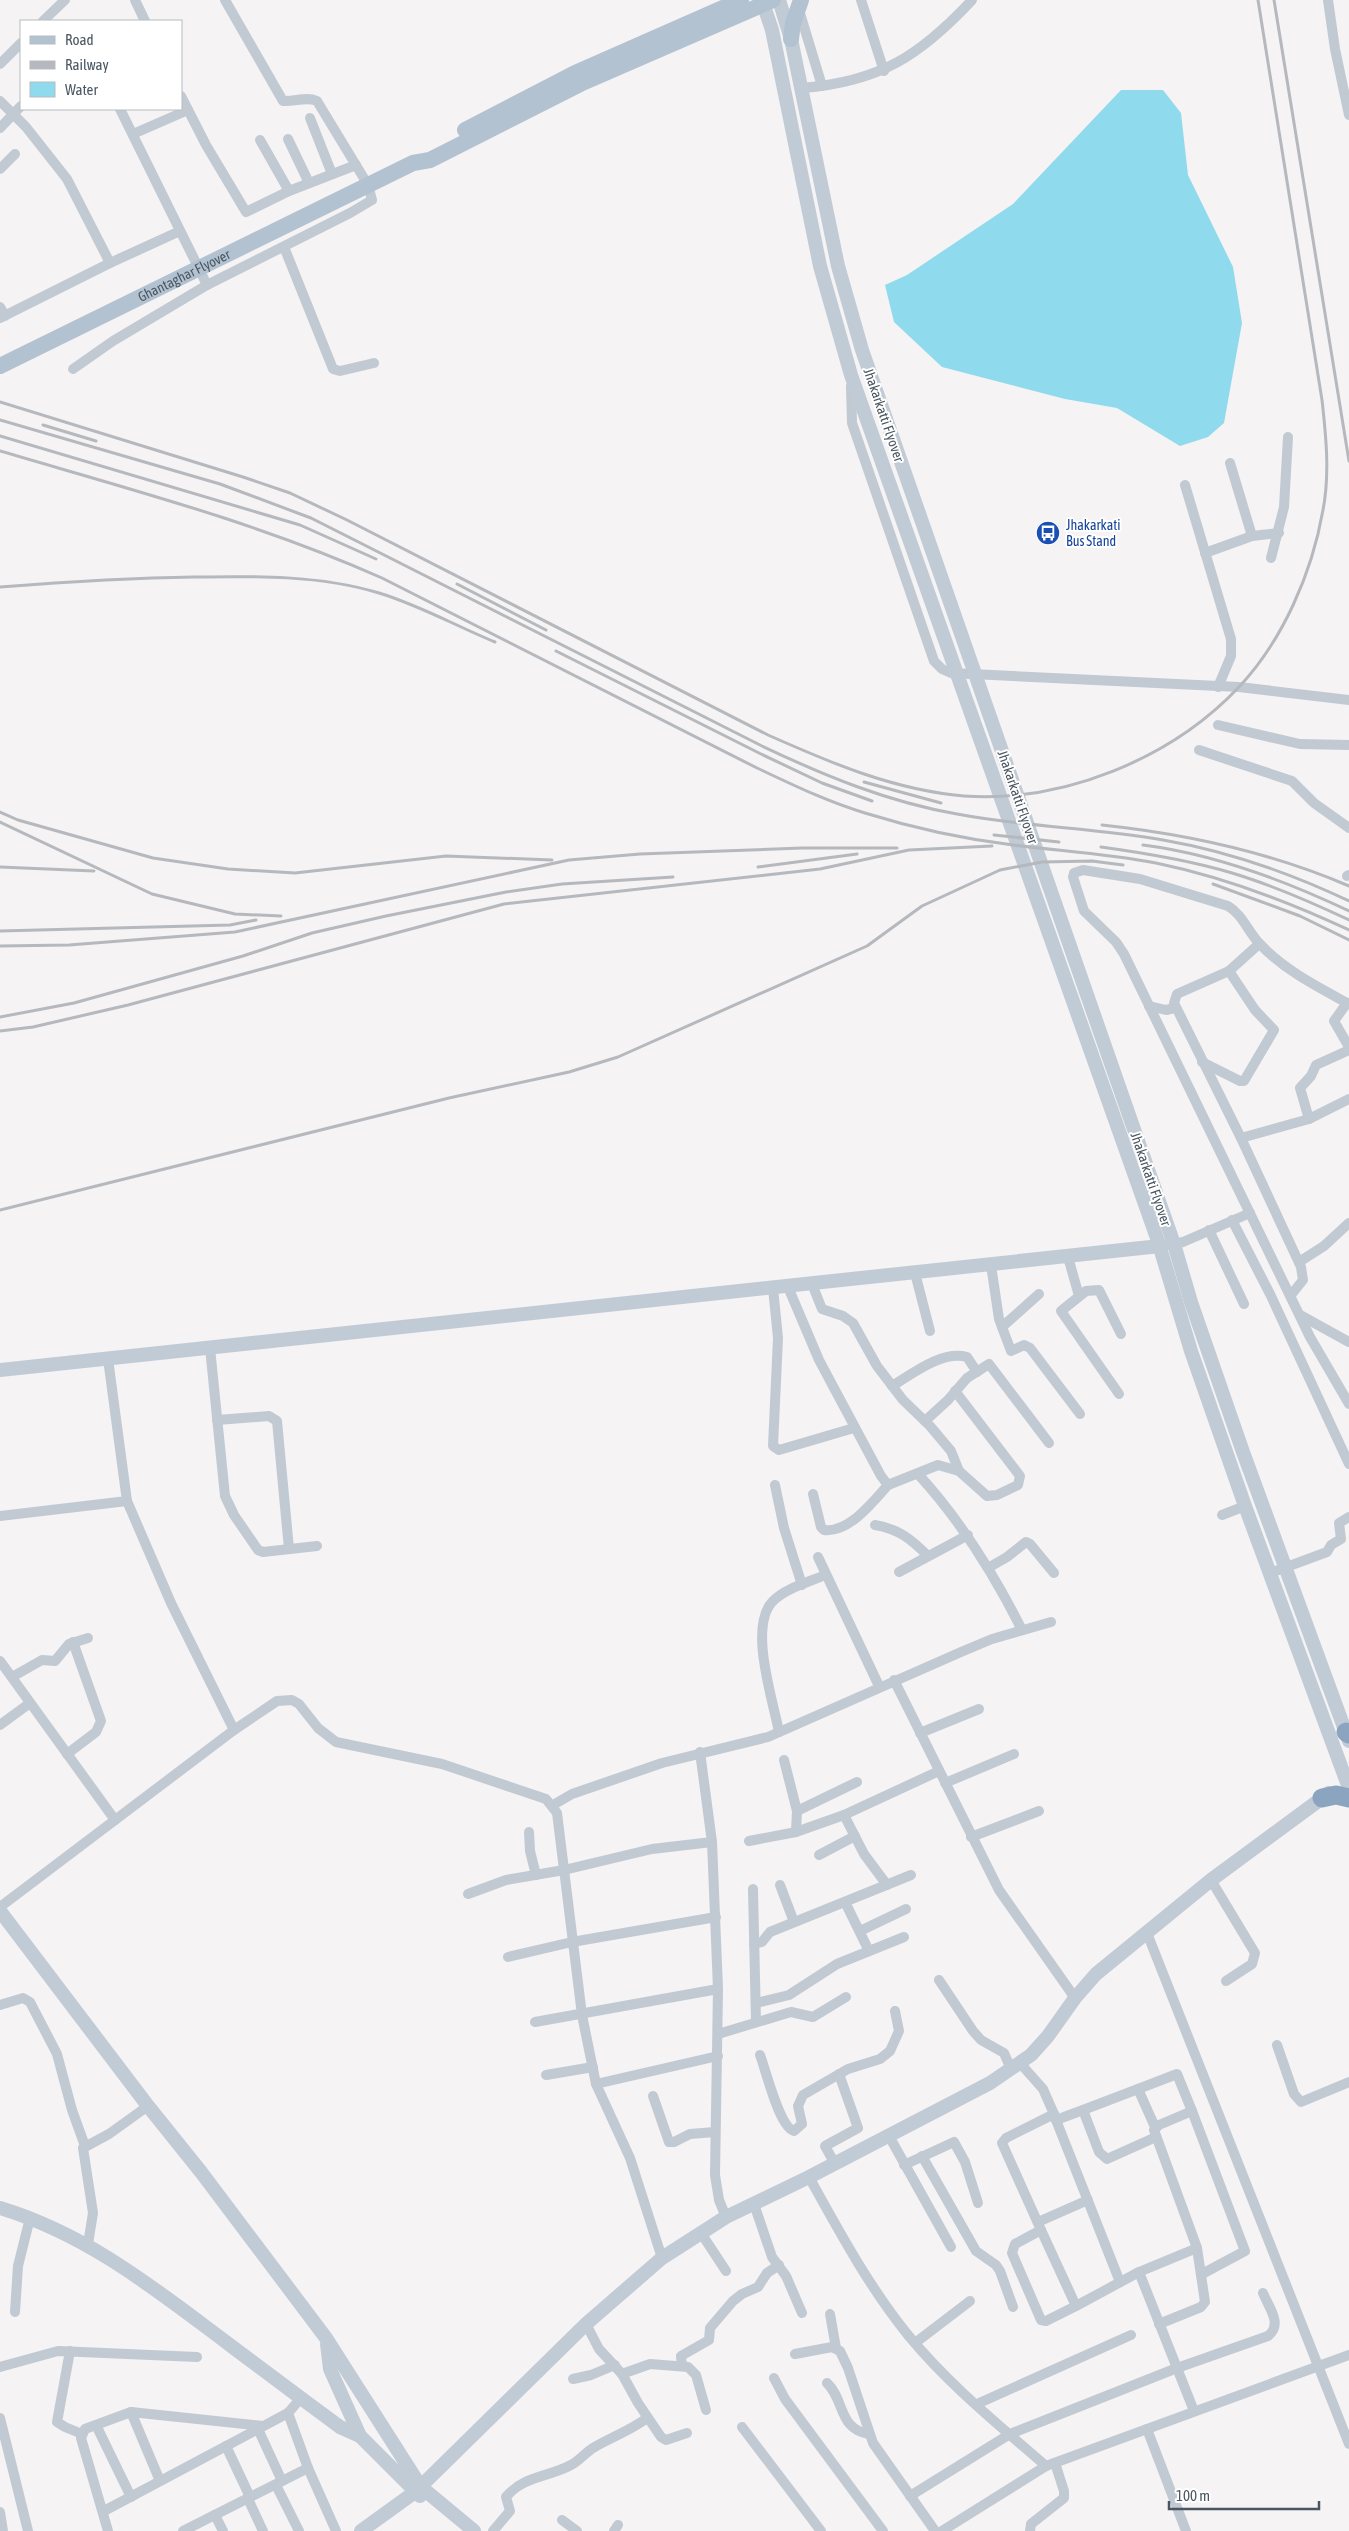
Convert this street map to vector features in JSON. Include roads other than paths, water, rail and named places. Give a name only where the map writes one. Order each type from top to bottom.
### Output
[{"type":"highway","points":[[1322,1798],[1336,1795],[1348,1789]]},
{"type":"main road","name":"Jhakarkatti Flyover","points":[[779,0],[792,39],[836,257],[862,350],[1160,1226],[1160,1246],[1191,1350],[1245,1506],[1317,1697],[1348,1789]]},
{"type":"main road","points":[[412,163],[426,150],[575,73],[736,1]]},
{"type":"main road","name":"Jhakarkatti Flyover","points":[[766,2],[820,266],[851,375],[1160,1226],[1174,1244],[1191,1302],[1348,1736]]},
{"type":"main road","points":[[412,163],[430,160],[580,84],[766,2]]},
{"type":"main road","points":[[792,39],[800,3]]},
{"type":"main road","name":"Ghantaghar Flyover","points":[[0,366],[412,163]]},
{"type":"main road","points":[[0,1370],[1160,1246]]},
{"type":"main road","points":[[361,2531],[418,2490],[586,2324],[662,2258],[726,2218],[809,2178],[889,2136],[990,2082],[1032,2055],[1075,1998],[1096,1974],[1211,1880],[1322,1798]]},
{"type":"main road","points":[[0,1911],[326,2338],[369,2406],[395,2461],[418,2490],[462,2531]]},
{"type":"main road","points":[[0,2208],[30,2218],[88,2244],[148,2283],[340,2427],[360,2436],[395,2461]]},
{"type":"main road","points":[[326,2338],[330,2370],[360,2436]]},
{"type":"main road","points":[[326,2416],[342,2399]]},
{"type":"main road","points":[[350,2417],[369,2406]]},
{"type":"main road","points":[[418,2490],[474,2531]]},
{"type":"street","points":[[44,20],[65,0]]},
{"type":"street","points":[[135,0],[145,20]]},
{"type":"street","points":[[73,369],[114,341],[207,285],[367,205],[372,200],[372,195],[364,187],[356,165],[317,100],[306,98],[292,102],[283,101],[225,0]]},
{"type":"street","points":[[861,0],[884,71]]},
{"type":"street","points":[[802,88],[822,86],[884,71],[937,35],[972,0]]},
{"type":"street","points":[[1328,0],[1335,49],[1349,115]]},
{"type":"street","points":[[800,3],[822,86]]},
{"type":"street","points":[[0,64],[20,44]]},
{"type":"street","points":[[182,98],[246,212],[289,191],[356,165]]},
{"type":"street","points":[[0,101],[67,179],[110,263]]},
{"type":"street","points":[[0,128],[20,107]]},
{"type":"street","points":[[121,110],[207,285]]},
{"type":"street","points":[[133,134],[188,110]]},
{"type":"street","points":[[310,118],[332,174]]},
{"type":"street","points":[[288,138],[309,183]]},
{"type":"street","points":[[260,140],[289,191]]},
{"type":"street","points":[[0,169],[16,154]]},
{"type":"street","points":[[2,314],[180,231]]},
{"type":"street","points":[[284,247],[333,370],[340,371],[374,363]]},
{"type":"street","points":[[851,375],[852,423],[934,660],[942,669],[951,673],[1239,687],[1349,700]]},
{"type":"street","points":[[1272,558],[1284,507],[1288,437]]},
{"type":"street","points":[[1230,463],[1252,536]]},
{"type":"street","points":[[1185,485],[1231,639],[1231,656],[1218,687]]},
{"type":"street","points":[[1205,553],[1252,536],[1279,533]]},
{"type":"street","points":[[1218,725],[1300,744],[1349,745]]},
{"type":"street","points":[[1199,750],[1292,781],[1314,803],[1349,828]]},
{"type":"street","points":[[1309,1119],[1300,1088],[1311,1076],[1316,1065],[1349,1048],[1334,1024],[1335,1018],[1348,1003],[1312,983],[1259,944],[1240,916],[1228,906],[1140,878],[1077,871],[1073,877],[1080,904],[1124,954],[1300,1315],[1349,1404]]},
{"type":"street","points":[[1259,944],[1230,971],[1177,994],[1174,1003],[1241,1138],[1304,1274],[1303,1280],[1291,1295]]},
{"type":"street","points":[[1202,1062],[1240,1081],[1244,1080],[1274,1030],[1255,1010],[1230,971]]},
{"type":"street","points":[[1148,1006],[1166,1010],[1175,1008]]},
{"type":"street","points":[[1241,1138],[1309,1119],[1349,1099]]},
{"type":"street","points":[[1160,1246],[1174,1244],[1250,1213]]},
{"type":"street","points":[[1232,1220],[1271,1296],[1349,1464]]},
{"type":"street","points":[[1299,1262],[1324,1246],[1349,1222]]},
{"type":"street","points":[[1209,1230],[1244,1304]]},
{"type":"street","points":[[1068,1257],[1079,1296]]},
{"type":"street","points":[[991,1265],[1002,1328],[1011,1350],[1024,1345],[1030,1348],[1080,1414]]},
{"type":"street","points":[[915,1273],[930,1331]]},
{"type":"street","points":[[812,1284],[822,1309],[843,1316],[852,1324],[892,1386],[908,1406],[925,1421],[952,1451],[959,1470],[987,1496],[997,1495],[1018,1485],[1020,1478],[955,1391]]},
{"type":"street","points":[[788,1287],[819,1360],[880,1476],[888,1485]]},
{"type":"street","points":[[773,1288],[778,1338],[773,1446],[779,1450],[854,1428]]},
{"type":"street","points":[[1119,1394],[1061,1311],[1090,1289],[1099,1290],[1121,1334]]},
{"type":"street","points":[[1002,1328],[1039,1294]]},
{"type":"street","points":[[1300,1315],[1349,1342]]},
{"type":"street","points":[[210,1348],[225,1496],[230,1510],[258,1550],[263,1552],[317,1546]]},
{"type":"street","points":[[892,1386],[931,1363],[959,1356],[967,1357],[976,1372]]},
{"type":"street","points":[[108,1359],[127,1501],[171,1603],[234,1730]]},
{"type":"street","points":[[925,1421],[976,1372],[989,1364],[1049,1443]]},
{"type":"street","points":[[217,1420],[269,1416],[277,1422],[290,1549]]},
{"type":"street","points":[[813,1494],[821,1527],[824,1530],[831,1530],[852,1520],[888,1485],[918,1474],[933,1466],[959,1470]]},
{"type":"street","points":[[918,1474],[943,1501],[968,1535],[1022,1630]]},
{"type":"street","points":[[775,1485],[784,1528],[802,1585]]},
{"type":"street","points":[[0,1516],[127,1501]]},
{"type":"street","points":[[1222,1515],[1245,1506]]},
{"type":"street","points":[[1270,1573],[1327,1552],[1331,1546],[1341,1539],[1339,1523],[1349,1517]]},
{"type":"street","points":[[875,1525],[905,1534],[928,1556]]},
{"type":"street","points":[[899,1572],[968,1535]]},
{"type":"street","points":[[988,1568],[1007,1557],[1026,1542],[1030,1544],[1054,1573]]},
{"type":"street","points":[[818,1557],[879,1686]]},
{"type":"street","points":[[779,1732],[763,1652],[763,1628],[772,1601],[825,1575]]},
{"type":"street","points":[[553,1805],[572,1794],[662,1763],[700,1752],[756,1741],[979,1644],[1051,1622]]},
{"type":"street","points":[[12,1677],[42,1660],[58,1659],[66,1647],[73,1642],[88,1638]]},
{"type":"street","points":[[67,1754],[96,1732],[101,1721],[73,1642]]},
{"type":"street","points":[[0,1661],[115,1820]]},
{"type":"street","points":[[894,1680],[971,1837],[1009,1906],[1075,1998]]},
{"type":"street","points":[[0,1907],[234,1730],[277,1701],[292,1700],[298,1704],[318,1728],[336,1742],[457,1768],[546,1799],[553,1805],[557,1813],[582,2014],[596,2084],[630,2158],[662,2258]]},
{"type":"street","points":[[0,1725],[30,1703]]},
{"type":"street","points":[[920,1733],[979,1709]]},
{"type":"street","points":[[700,1752],[712,1842],[716,1917],[718,2056],[714,2175],[719,2200],[726,2218]]},
{"type":"street","points":[[945,1783],[1014,1754]]},
{"type":"street","points":[[784,1760],[797,1811],[796,1832]]},
{"type":"street","points":[[750,1841],[796,1832],[844,1815],[939,1771]]},
{"type":"street","points":[[797,1811],[857,1782]]},
{"type":"street","points":[[971,1837],[1039,1811]]},
{"type":"street","points":[[844,1815],[864,1854],[887,1885]]},
{"type":"street","points":[[529,1832],[530,1852],[536,1875]]},
{"type":"street","points":[[819,1855],[855,1836]]},
{"type":"street","points":[[468,1894],[498,1882],[564,1870],[652,1849],[712,1842]]},
{"type":"street","points":[[754,1944],[762,1942],[770,1932],[910,1875]]},
{"type":"street","points":[[1211,1880],[1256,1953],[1252,1964],[1226,1981]]},
{"type":"street","points":[[780,1884],[794,1922]]},
{"type":"street","points":[[753,1889],[756,2022]]},
{"type":"street","points":[[846,1902],[869,1951]]},
{"type":"street","points":[[860,1931],[906,1909]]},
{"type":"street","points":[[508,1957],[572,1942],[716,1917]]},
{"type":"street","points":[[1147,1932],[1349,2444]]},
{"type":"street","points":[[756,2003],[789,1995],[832,1967],[904,1937]]},
{"type":"street","points":[[939,1980],[981,2040],[1004,2053],[1043,2089],[1120,2282]]},
{"type":"street","points":[[535,2022],[718,1989]]},
{"type":"street","points":[[718,2034],[791,2012],[813,2017],[846,1997]]},
{"type":"street","points":[[0,2005],[23,1998],[30,2002],[53,2044],[86,2146]]},
{"type":"street","points":[[760,2055],[778,2106],[792,2130],[802,2124],[798,2106],[803,2095],[839,2074],[857,2065],[880,2058],[890,2051],[899,2030],[895,2010]]},
{"type":"street","points":[[1278,2045],[1294,2094],[1301,2102],[1349,2082]]},
{"type":"street","points":[[596,2084],[718,2056]]},
{"type":"street","points":[[546,2075],[592,2068]]},
{"type":"street","points":[[835,2164],[825,2146],[858,2128],[839,2074]]},
{"type":"street","points":[[1076,2306],[1002,2143],[1006,2138],[1055,2117],[1083,2110],[1177,2074],[1245,2251],[1202,2274]]},
{"type":"street","points":[[1138,2089],[1197,2248],[1202,2274],[1204,2305],[1159,2324]]},
{"type":"street","points":[[653,2096],[669,2142],[674,2142],[690,2134],[715,2132]]},
{"type":"street","points":[[88,2244],[93,2213],[91,2188],[82,2150],[109,2134],[148,2106]]},
{"type":"street","points":[[1083,2110],[1102,2157],[1107,2158],[1192,2111]]},
{"type":"street","points":[[889,2136],[951,2247]]},
{"type":"street","points":[[904,2165],[951,2142],[956,2143],[965,2162],[978,2203]]},
{"type":"street","points":[[922,2156],[976,2251],[1000,2271],[1014,2307]]},
{"type":"street","points":[[809,2178],[845,2242],[896,2319],[915,2343],[976,2404],[1010,2434],[1050,2465],[1064,2491],[1064,2498],[1031,2524],[1030,2531]]},
{"type":"street","points":[[1088,2200],[1040,2226],[1015,2244],[1012,2253],[1041,2320],[1046,2321],[1139,2272],[1197,2248]]},
{"type":"street","points":[[754,2204],[772,2257],[789,2282],[802,2313]]},
{"type":"street","points":[[15,2312],[18,2266],[30,2218]]},
{"type":"street","points":[[701,2233],[726,2271]]},
{"type":"street","points":[[682,2366],[681,2356],[709,2340],[710,2328],[733,2301],[758,2287],[767,2273],[779,2265]]},
{"type":"street","points":[[1139,2272],[1194,2411]]},
{"type":"street","points":[[910,2496],[1010,2434],[1177,2368],[1268,2336],[1273,2332],[1276,2323],[1263,2293]]},
{"type":"street","points":[[915,2343],[970,2301]]},
{"type":"street","points":[[830,2314],[836,2348],[844,2357],[869,2434],[879,2454],[935,2531]]},
{"type":"street","points":[[586,2324],[604,2356],[619,2369],[648,2418],[666,2440],[688,2433]]},
{"type":"street","points":[[976,2404],[1131,2335]]},
{"type":"street","points":[[795,2354],[836,2348]]},
{"type":"street","points":[[70,2351],[57,2422],[82,2434]]},
{"type":"street","points":[[0,2367],[46,2353],[70,2351],[197,2357]]},
{"type":"street","points":[[942,2531],[1050,2465],[1317,2365],[1349,2355]]},
{"type":"street","points":[[572,2379],[645,2365],[682,2366],[692,2369],[696,2375],[706,2410]]},
{"type":"street","points":[[774,2378],[785,2399],[883,2531]]},
{"type":"street","points":[[827,2382],[848,2423],[860,2433],[869,2434]]},
{"type":"street","points":[[104,2511],[288,2413],[301,2398]]},
{"type":"street","points":[[108,2531],[104,2511],[80,2438],[85,2429],[131,2412],[260,2428]]},
{"type":"street","points":[[131,2412],[160,2481]]},
{"type":"street","points":[[288,2413],[308,2468],[336,2531]]},
{"type":"street","points":[[493,2531],[508,2516],[510,2511],[506,2497],[508,2494],[529,2479],[571,2465],[592,2449],[630,2431],[648,2418]]},
{"type":"street","points":[[1,2425],[28,2531]]},
{"type":"street","points":[[96,2425],[131,2497]]},
{"type":"street","points":[[742,2427],[821,2531]]},
{"type":"street","points":[[260,2428],[279,2483],[299,2531]]},
{"type":"street","points":[[1146,2429],[1186,2531]]},
{"type":"street","points":[[226,2446],[263,2531]]},
{"type":"street","points":[[185,2531],[308,2468]]},
{"type":"street","points":[[0,2512],[3,2531]]},
{"type":"street","points":[[215,2515],[223,2531]]},
{"type":"street","points":[[562,2520],[577,2531]]},
{"type":"water","points":[[1121,90],[1163,90],[1181,113],[1188,175],[1233,267],[1242,323],[1224,423],[1208,437],[1180,446],[1117,408],[1065,399],[942,367],[894,322],[885,285],[907,275],[1013,204]]},
{"type":"railway","points":[[0,402],[290,493],[347,520],[768,735],[815,756],[863,774],[913,788],[964,796],[1001,796],[1039,792],[1077,784],[1113,771],[1148,755],[1212,713],[1239,687],[1255,668],[1282,627],[1303,581],[1318,534],[1325,496],[1327,469],[1322,400],[1258,0]]},
{"type":"railway","points":[[1274,0],[1349,461]]},
{"type":"railway","points":[[0,420],[220,484],[311,518],[762,746],[809,768],[857,787],[906,803],[957,814],[1008,822],[1137,836],[1211,850],[1281,872],[1349,901]]},
{"type":"railway","points":[[43,425],[96,441]]},
{"type":"railway","points":[[0,436],[300,525],[376,559]]},
{"type":"railway","points":[[0,451],[193,508],[336,558],[382,578],[757,768],[851,809],[957,836],[995,843],[1121,857],[1206,875],[1302,909],[1349,930]]},
{"type":"railway","points":[[0,587],[97,580],[170,578],[264,577],[311,580],[357,587],[394,598],[495,642]]},
{"type":"railway","points":[[457,584],[546,630]]},
{"type":"railway","points":[[556,651],[822,783],[872,801]]},
{"type":"railway","points":[[864,782],[941,803]]},
{"type":"railway","points":[[0,812],[18,820],[153,858],[228,869],[295,873],[446,856],[552,860]]},
{"type":"railway","points":[[0,822],[152,894],[235,914],[281,916]]},
{"type":"railway","points":[[1102,825],[1197,839],[1228,846],[1289,863],[1349,886]]},
{"type":"railway","points":[[994,835],[1059,842]]},
{"type":"railway","points":[[1143,845],[1196,855],[1248,870],[1299,889],[1349,911]]},
{"type":"railway","points":[[0,1031],[33,1027],[128,1005],[504,904],[820,869],[909,850],[992,846]]},
{"type":"railway","points":[[1101,847],[1167,857],[1232,873],[1291,894],[1349,920]]},
{"type":"railway","points":[[0,946],[69,945],[235,932],[569,860],[640,854],[802,848],[897,848]]},
{"type":"railway","points":[[758,867],[857,854]]},
{"type":"railway","points":[[0,1210],[449,1098],[569,1072],[618,1057],[867,946],[922,906],[1000,870],[1042,862],[1092,861],[1123,865]]},
{"type":"railway","points":[[0,867],[94,871]]},
{"type":"railway","points":[[0,1017],[74,1003],[243,956],[312,933],[386,916],[506,892],[562,884],[673,877]]},
{"type":"railway","points":[[1213,884],[1300,916],[1349,940]]},
{"type":"railway","points":[[0,931],[230,925],[256,920]]},
{"type":"place","name":"Jhakarkati Bus Stand","points":[[1048,533]]}]
